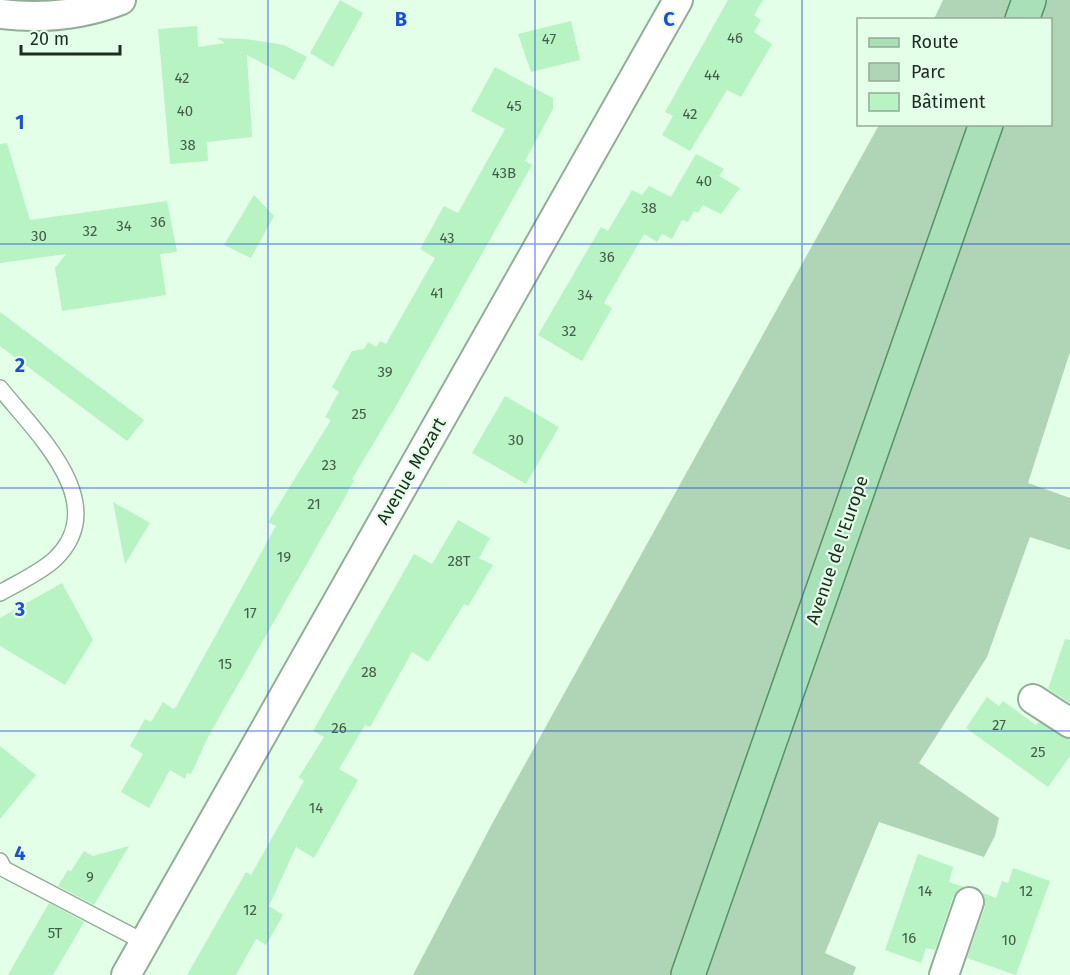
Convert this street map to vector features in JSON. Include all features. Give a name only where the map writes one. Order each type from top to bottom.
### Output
[{"type":"main road","points":[[1023,18],[1029,0]]},
{"type":"main road","name":"Avenue de l'Europe","points":[[688,975],[985,126]]},
{"type":"street","points":[[0,14],[62,15],[121,0]]},
{"type":"street","name":"Avenue Mozart","points":[[126,975],[678,0]]},
{"type":"street","points":[[1033,699],[1070,723]]},
{"type":"street","points":[[944,975],[969,902]]},
{"type":"lane","points":[[0,388],[60,462],[72,486],[76,510],[72,532],[64,549],[53,562],[0,593]]},
{"type":"lane","points":[[1,867],[144,942]]},
{"type":"green space","points":[[943,0],[1070,0],[1070,352],[1028,483],[1070,498],[1070,550],[1030,537],[987,657],[919,763],[999,818],[995,836],[984,857],[879,822],[825,953],[856,967],[853,975],[413,975],[493,822],[878,126],[1052,126],[1052,18],[934,18]]},
{"type":"building","points":[[340,0],[363,13],[333,67],[310,53]]},
{"type":"building","points":[[728,0],[763,0],[754,15],[761,20],[754,32],[772,44],[741,97],[727,90],[690,151],[662,135],[673,116],[665,112]]},
{"type":"building","points":[[571,21],[580,60],[531,72],[518,34]]},
{"type":"building","points":[[197,26],[198,47],[225,43],[217,38],[246,39],[284,45],[307,57],[294,80],[247,55],[252,137],[207,142],[208,161],[170,164],[158,29]]},
{"type":"building","points":[[495,67],[553,98],[553,109],[525,161],[532,165],[396,406],[352,479],[354,480],[345,497],[209,735],[191,774],[187,773],[185,779],[170,770],[149,808],[121,792],[143,754],[130,746],[145,719],[151,722],[163,702],[173,709],[176,707],[276,526],[268,522],[331,420],[325,417],[339,392],[332,387],[352,351],[364,349],[368,342],[376,347],[380,341],[386,344],[435,258],[420,249],[444,206],[458,213],[505,129],[471,111]]},
{"type":"building","points":[[7,143],[30,220],[167,201],[177,252],[160,254],[166,295],[62,311],[55,268],[66,254],[0,263],[0,144]]},
{"type":"building","points":[[696,154],[724,169],[719,176],[740,188],[721,214],[703,205],[698,213],[694,211],[688,222],[682,220],[672,239],[662,234],[657,242],[644,234],[604,303],[612,308],[582,361],[538,335],[601,227],[608,231],[632,190],[642,195],[649,186],[671,197]]},
{"type":"building","points":[[254,195],[274,216],[251,258],[224,245]]},
{"type":"building","points":[[0,312],[144,420],[127,441],[0,346]]},
{"type":"building","points":[[505,396],[559,427],[526,484],[472,453]]},
{"type":"building","points":[[113,502],[150,523],[125,564]]},
{"type":"building","points":[[458,520],[490,538],[479,558],[493,565],[468,606],[464,604],[428,662],[412,652],[370,727],[365,725],[339,769],[358,780],[314,858],[296,847],[269,906],[283,915],[266,945],[256,939],[236,975],[187,975],[246,872],[251,875],[304,781],[299,777],[324,737],[313,731],[414,554],[432,564]]},
{"type":"building","points":[[62,583],[93,640],[65,685],[0,646],[0,618]]},
{"type":"building","points":[[1065,639],[1070,640],[1070,703],[1048,689]]},
{"type":"building","points":[[987,697],[999,706],[1003,701],[1036,725],[1038,722],[1070,739],[1070,756],[1048,787],[966,728]]},
{"type":"building","points":[[0,746],[36,775],[0,819]]},
{"type":"building","points":[[129,846],[94,905],[58,886],[84,851],[93,856]]},
{"type":"building","points":[[918,854],[953,867],[949,882],[964,887],[953,897],[935,950],[926,948],[921,963],[885,950]]},
{"type":"building","points":[[1013,868],[1050,881],[1016,975],[967,958],[985,907],[983,893],[996,898],[1002,881],[1008,883]]},
{"type":"building","points":[[49,903],[84,922],[53,975],[8,975]]}]
